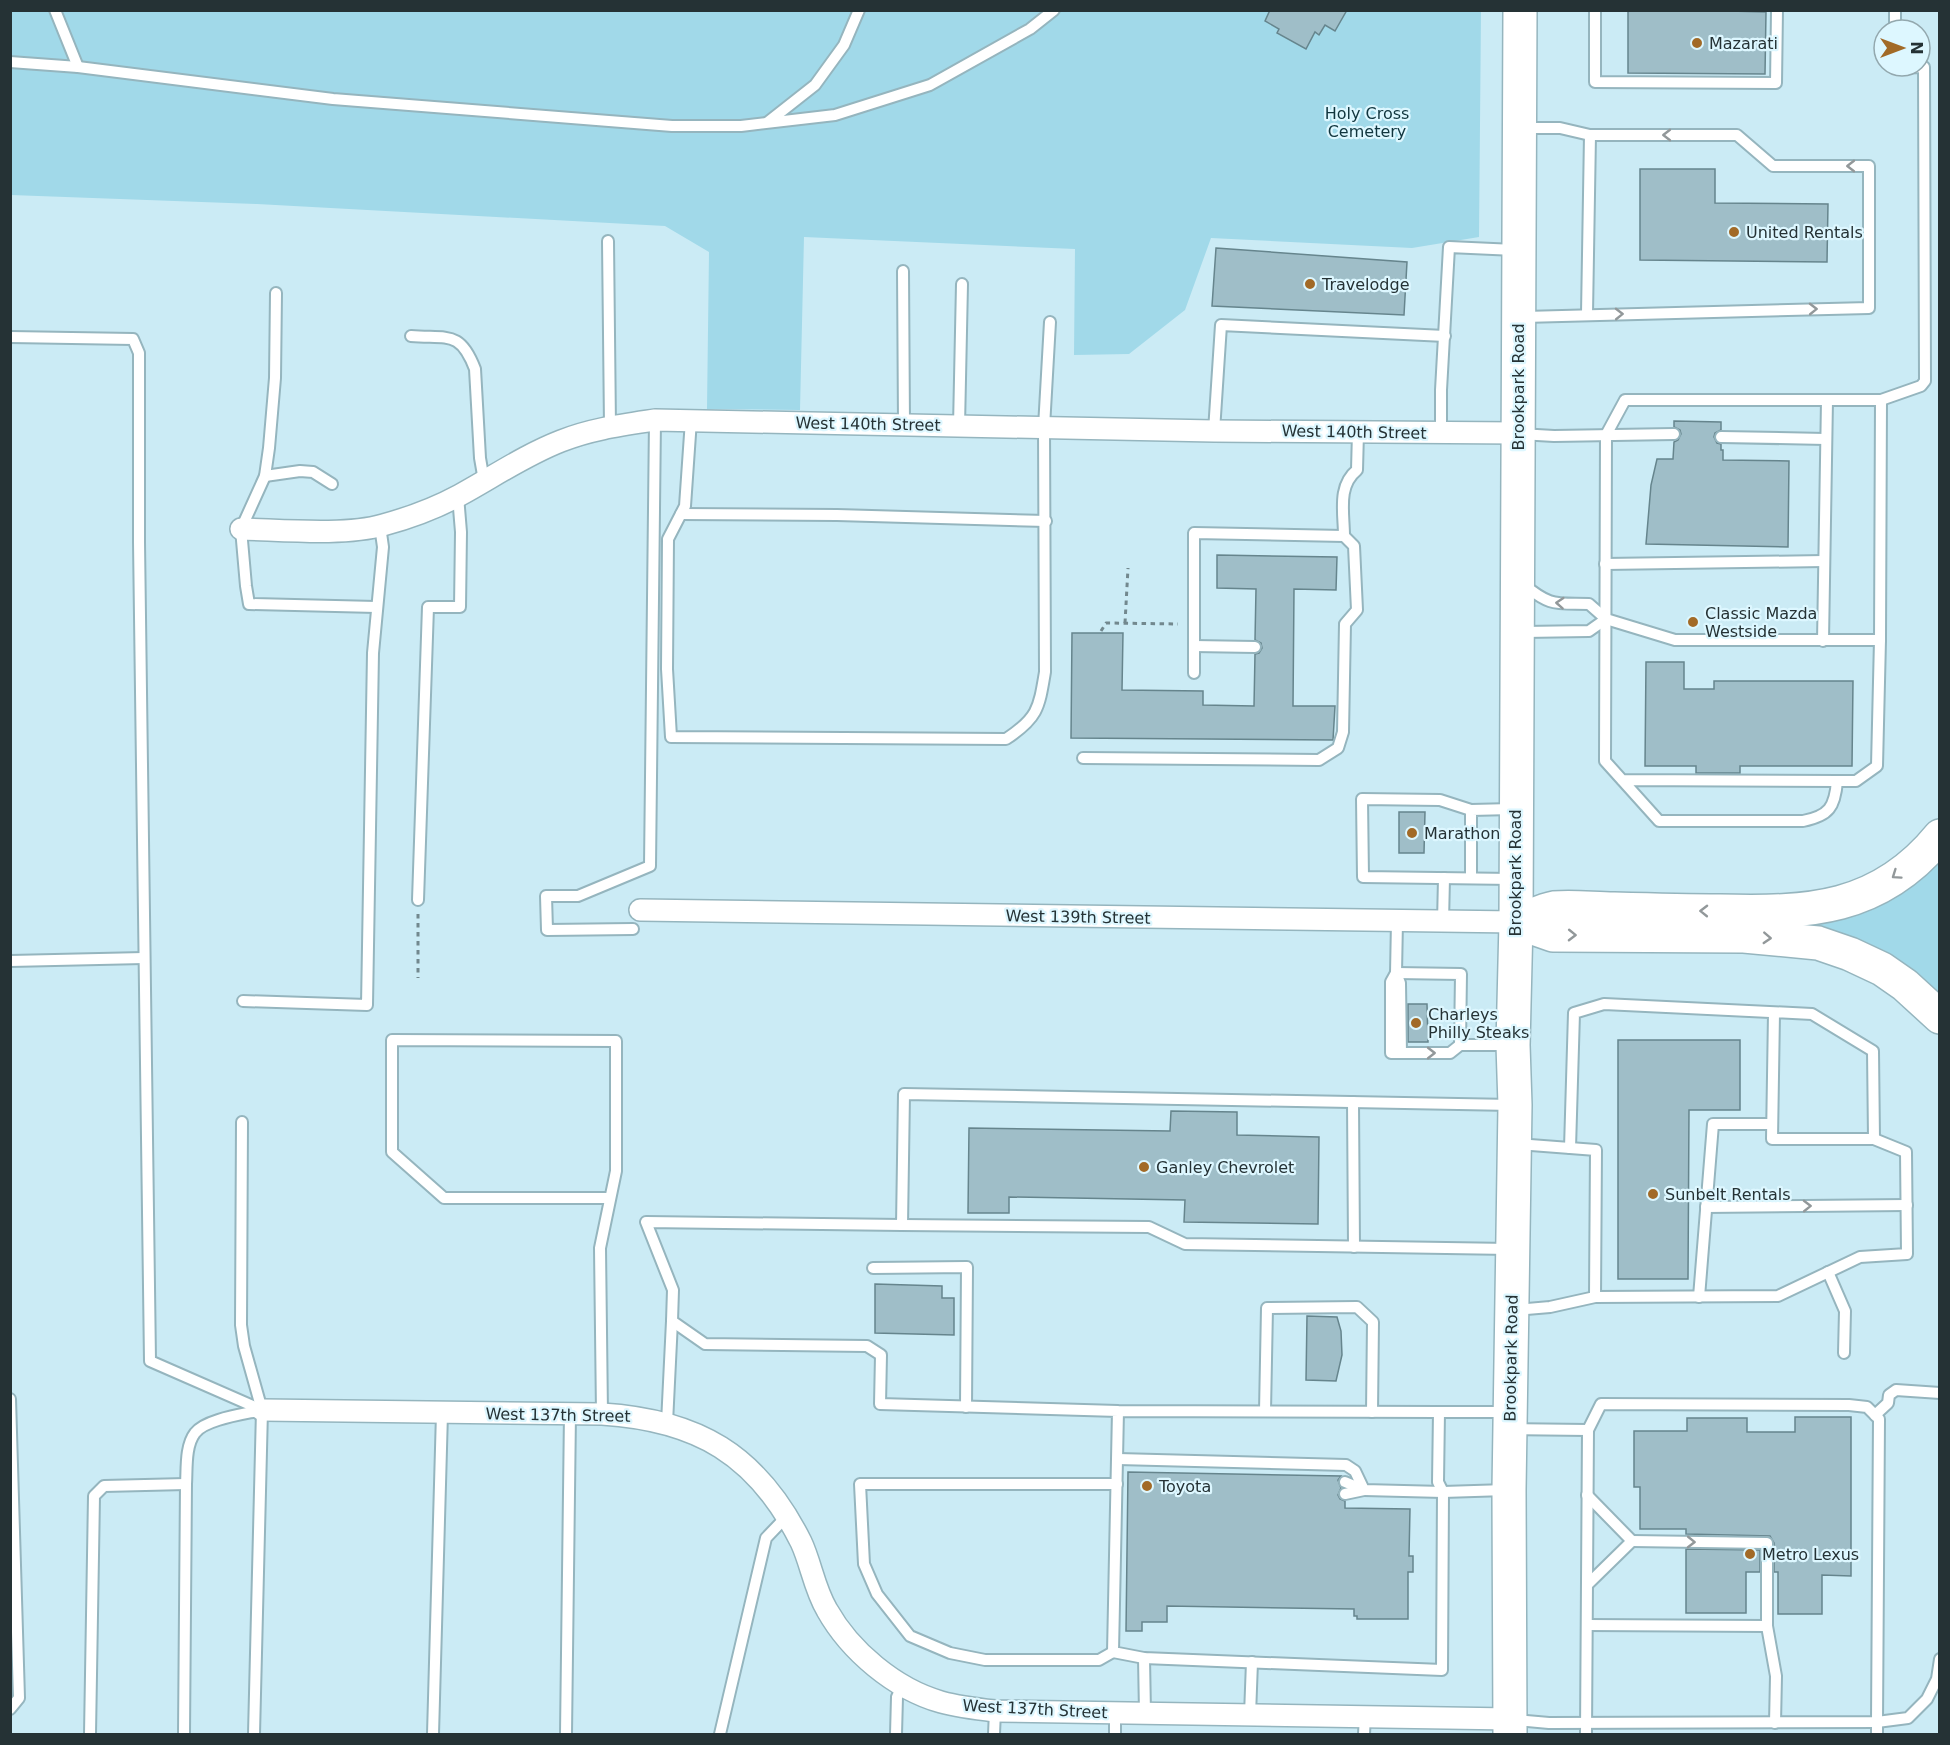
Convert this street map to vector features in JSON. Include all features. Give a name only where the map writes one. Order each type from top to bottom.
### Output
[{"type":"main road","name":"Brookpark Road","points":[[1511,1727],[1509,1490],[1515,1143],[1513,1045],[1516,922],[1520,10]]},
{"type":"main road","points":[[1516,922],[1553,908],[1763,912],[1835,905],[1854,899],[1897,875],[1940,836]]},
{"type":"main road","points":[[1516,922],[1553,935],[1744,936],[1818,943],[1850,954],[1882,969],[1905,985],[1940,1017]]},
{"type":"street","name":"West 140th Street","points":[[241,529],[322,531],[380,526],[420,513],[458,496],[560,441],[610,426],[654,420],[1518,434]]},
{"type":"street","name":"West 139th Street","points":[[637,920],[1516,922]]},
{"type":"street","name":"West 137th Street","points":[[262,1410],[602,1414],[633,1416],[667,1423],[694,1432],[728,1451],[771,1493],[802,1544],[813,1580],[832,1618],[845,1636],[868,1659],[903,1684],[940,1702],[995,1711],[1250,1715],[1365,1725],[1511,1727]]},
{"type":"lane","points":[[56,10],[78,67]]},
{"type":"lane","points":[[767,123],[815,85],[844,45],[859,10]]},
{"type":"lane","points":[[10,62],[78,67],[333,99],[672,126],[741,126],[835,115],[930,85],[1030,29],[1054,10]]},
{"type":"lane","points":[[1594,10],[1595,82],[1776,83],[1777,10]]},
{"type":"lane","points":[[1837,781],[1836,797],[1830,809],[1819,818],[1659,820],[1605,761],[1606,435],[1625,400],[1881,400],[1921,386],[1925,381],[1924,78]]},
{"type":"lane","points":[[1518,317],[1869,308],[1869,166],[1773,166],[1737,135],[1590,135],[1560,128],[1519,128]]},
{"type":"lane","points":[[1587,314],[1590,135]]},
{"type":"lane","points":[[608,241],[610,426]]},
{"type":"lane","points":[[1441,433],[1449,248],[1518,250]]},
{"type":"lane","points":[[903,271],[904,425]]},
{"type":"lane","points":[[959,426],[962,284]]},
{"type":"lane","points":[[276,293],[275,378],[265,476],[241,529],[249,604],[376,607]]},
{"type":"lane","points":[[691,420],[685,506],[668,539],[667,669],[671,737],[1006,739],[1025,726],[1040,703],[1045,672],[1044,427],[1050,322]]},
{"type":"lane","points":[[1214,430],[1221,324],[1444,336]]},
{"type":"lane","points":[[411,336],[457,340],[470,356],[475,369],[480,458],[484,481]]},
{"type":"lane","points":[[10,337],[133,339],[139,353],[139,542],[150,1361],[262,1410]]},
{"type":"lane","points":[[1823,641],[1827,400]]},
{"type":"lane","points":[[1622,780],[1856,782],[1877,766],[1881,400]]},
{"type":"lane","points":[[637,920],[547,930],[546,896],[578,896],[650,866],[654,420]]},
{"type":"lane","points":[[1344,536],[1344,488],[1349,476],[1357,470],[1358,432]]},
{"type":"lane","points":[[1518,434],[1674,434]]},
{"type":"lane","points":[[1721,437],[1826,439]]},
{"type":"lane","points":[[265,476],[300,471],[313,472],[332,484]]},
{"type":"lane","points":[[418,900],[428,607],[460,607],[461,532],[458,496]]},
{"type":"lane","points":[[681,514],[837,515],[1046,521]]},
{"type":"lane","points":[[243,1001],[367,1005],[373,653],[383,547],[380,526]]},
{"type":"lane","points":[[1083,758],[1319,760],[1338,748],[1343,732],[1345,624],[1357,610],[1354,546],[1344,536],[1194,533],[1194,672]]},
{"type":"lane","points":[[1605,564],[1824,561]]},
{"type":"lane","points":[[1517,578],[1546,601],[1589,604],[1606,619],[1675,640],[1880,640]]},
{"type":"lane","points":[[1516,632],[1589,632],[1606,619]]},
{"type":"lane","points":[[1194,646],[1255,647]]},
{"type":"lane","points":[[1515,809],[1471,810],[1440,800],[1362,799],[1363,877],[1515,879]]},
{"type":"lane","points":[[1471,810],[1471,878]]},
{"type":"lane","points":[[1443,922],[1444,878]]},
{"type":"lane","points":[[1397,921],[1396,974],[1391,982],[1391,1053],[1450,1053],[1460,1045],[1513,1045]]},
{"type":"lane","points":[[10,961],[144,958]]},
{"type":"lane","points":[[1396,974],[1461,974],[1460,1045]]},
{"type":"lane","points":[[1570,1148],[1574,1013],[1604,1005],[1812,1014],[1873,1051],[1874,1139]]},
{"type":"lane","points":[[1512,1310],[1550,1307],[1595,1297],[1778,1296],[1860,1257],[1907,1254],[1906,1152],[1874,1139],[1772,1139],[1774,1012]]},
{"type":"lane","points":[[602,1414],[600,1248],[616,1172],[616,1041],[392,1040],[392,1152],[444,1198],[610,1198]]},
{"type":"lane","points":[[902,1225],[904,1094],[1515,1105]]},
{"type":"lane","points":[[1353,1102],[1354,1247]]},
{"type":"lane","points":[[242,1122],[241,1326],[244,1346],[262,1410],[254,1734]]},
{"type":"lane","points":[[1699,1297],[1713,1124],[1772,1124]]},
{"type":"lane","points":[[1515,1143],[1596,1150],[1595,1297]]},
{"type":"lane","points":[[1706,1207],[1906,1205]]},
{"type":"lane","points":[[667,1423],[673,1290],[646,1222],[1149,1227],[1185,1244],[1513,1249]]},
{"type":"lane","points":[[873,1268],[967,1268],[966,1407]]},
{"type":"lane","points":[[1828,1272],[1845,1311],[1844,1353]]},
{"type":"lane","points":[[1265,1411],[1267,1308],[1357,1307],[1373,1322],[1372,1412]]},
{"type":"lane","points":[[672,1322],[705,1344],[867,1346],[881,1354],[880,1404],[1118,1411],[1440,1412],[1588,1430]]},
{"type":"lane","points":[[1875,1415],[1888,1402],[1889,1395],[1896,1390],[1940,1393]]},
{"type":"lane","points":[[10,1399],[19,1698],[10,1709]]},
{"type":"lane","points":[[1586,1734],[1588,1430],[1601,1404],[1849,1404],[1867,1407],[1879,1419],[1877,1734]]},
{"type":"lane","points":[[184,1734],[186,1484],[189,1444],[195,1432],[208,1423],[262,1410]]},
{"type":"lane","points":[[1113,1652],[1118,1411]]},
{"type":"lane","points":[[1117,1484],[860,1484],[864,1564],[877,1594],[910,1636],[950,1653],[986,1660],[1099,1660],[1113,1652],[1144,1658],[1442,1670],[1443,1492],[1438,1482],[1440,1412]]},
{"type":"lane","points":[[433,1734],[442,1413]]},
{"type":"lane","points":[[566,1734],[570,1413]]},
{"type":"lane","points":[[1118,1459],[1346,1465],[1355,1471],[1364,1490]]},
{"type":"lane","points":[[1346,1482],[1364,1490]]},
{"type":"lane","points":[[90,1734],[94,1496],[104,1486],[186,1484]]},
{"type":"lane","points":[[1346,1494],[1364,1490],[1443,1492],[1509,1490]]},
{"type":"lane","points":[[1587,1495],[1632,1541],[1767,1543],[1767,1626],[1776,1676],[1775,1723]]},
{"type":"lane","points":[[720,1734],[766,1538],[787,1516]]},
{"type":"lane","points":[[1587,1585],[1632,1541]]},
{"type":"lane","points":[[1587,1625],[1767,1626]]},
{"type":"lane","points":[[1144,1658],[1145,1713]]},
{"type":"lane","points":[[1511,1727],[1549,1723],[1586,1723],[1633,1729],[1728,1729],[1775,1723],[1877,1722],[1908,1718],[1927,1698],[1937,1679],[1940,1659]]},
{"type":"lane","points":[[1250,1715],[1252,1662]]},
{"type":"lane","points":[[896,1734],[897,1696],[903,1684]]},
{"type":"lane","points":[[994,1734],[995,1711]]},
{"type":"lane","points":[[1115,1713],[1115,1734]]},
{"type":"path","points":[[1125,623],[1128,568]]},
{"type":"path","points":[[1101,631],[1106,623],[1178,624]]},
{"type":"path","points":[[418,900],[418,978]]},
{"type":"green space","name":"Holy Cross Cemetery","points":[[11,11],[1481,11],[1479,237],[1412,248],[1211,238],[1185,310],[1129,354],[1074,355],[1075,249],[804,237],[800,410],[707,409],[709,252],[665,226],[257,204],[11,195]]},
{"type":"green space","points":[[1939,849],[1939,1003],[1814,932],[1813,920]]},
{"type":"building","points":[[1270,10],[1347,10],[1335,31],[1325,25],[1319,35],[1315,32],[1306,49],[1277,33],[1279,29],[1265,21]]},
{"type":"building","name":"Mazarati","points":[[1628,11],[1766,12],[1765,74],[1628,73]]},
{"type":"building","name":"United Rentals","points":[[1640,169],[1715,169],[1715,203],[1828,204],[1827,262],[1640,260]]},
{"type":"building","name":"Travelodge","points":[[1216,248],[1407,262],[1404,315],[1212,306]]},
{"type":"building","points":[[1674,421],[1721,422],[1721,430],[1715,433],[1714,437],[1717,443],[1721,444],[1723,460],[1789,461],[1788,547],[1646,544],[1651,485],[1657,459],[1673,459],[1674,442],[1681,434],[1680,430],[1674,427]]},
{"type":"building","points":[[1217,555],[1337,557],[1336,590],[1294,589],[1293,706],[1335,706],[1333,740],[1071,738],[1072,633],[1123,633],[1122,690],[1203,691],[1203,705],[1254,706],[1255,654],[1259,653],[1262,648],[1261,643],[1255,640],[1256,589],[1217,588]]},
{"type":"building","points":[[1646,662],[1684,662],[1684,689],[1714,689],[1714,681],[1853,681],[1852,766],[1740,766],[1740,773],[1696,773],[1696,766],[1645,766]]},
{"type":"building","name":"Marathon","points":[[1399,812],[1425,812],[1424,853],[1399,853]]},
{"type":"building","name":"Charleys Philly Steaks","points":[[1408,1004],[1427,1004],[1428,1042],[1408,1042]]},
{"type":"building","name":"Sunbelt Rentals","points":[[1618,1040],[1740,1040],[1740,1110],[1689,1110],[1688,1279],[1618,1279]]},
{"type":"building","name":"Ganley Chevrolet","points":[[1171,1111],[1237,1112],[1237,1135],[1319,1137],[1318,1224],[1184,1222],[1185,1200],[1009,1197],[1009,1213],[968,1213],[969,1128],[1170,1131]]},
{"type":"building","points":[[875,1284],[942,1286],[942,1298],[954,1298],[954,1335],[875,1333]]},
{"type":"building","points":[[1307,1316],[1337,1317],[1341,1331],[1342,1355],[1336,1381],[1306,1380]]},
{"type":"building","points":[[1795,1417],[1851,1417],[1851,1576],[1822,1575],[1822,1614],[1778,1614],[1778,1572],[1774,1572],[1774,1543],[1770,1536],[1686,1534],[1686,1529],[1640,1529],[1640,1487],[1634,1487],[1634,1431],[1687,1431],[1687,1418],[1747,1418],[1747,1432],[1795,1432]]},
{"type":"building","points":[[1128,1472],[1341,1476],[1338,1480],[1341,1488],[1338,1495],[1345,1501],[1345,1508],[1410,1509],[1409,1556],[1413,1556],[1413,1572],[1408,1572],[1408,1619],[1357,1619],[1357,1616],[1354,1616],[1354,1609],[1167,1606],[1167,1622],[1142,1622],[1142,1631],[1126,1631]]},
{"type":"building","points":[[1686,1549],[1760,1550],[1760,1572],[1746,1572],[1746,1613],[1686,1613]]},
{"type":"place","name":"Mazarati","points":[[1697,43]]},
{"type":"place","name":"United Rentals","points":[[1734,232]]},
{"type":"place","name":"Travelodge","points":[[1310,284]]},
{"type":"place","name":"Classic Mazda Westside","points":[[1693,622]]},
{"type":"place","name":"Marathon","points":[[1412,833]]},
{"type":"place","name":"Charleys Philly Steaks","points":[[1416,1023]]},
{"type":"place","name":"Ganley Chevrolet","points":[[1144,1167]]},
{"type":"place","name":"Sunbelt Rentals","points":[[1653,1194]]},
{"type":"place","name":"Toyota","points":[[1147,1486]]},
{"type":"place","name":"Metro Lexus","points":[[1750,1554]]}]
